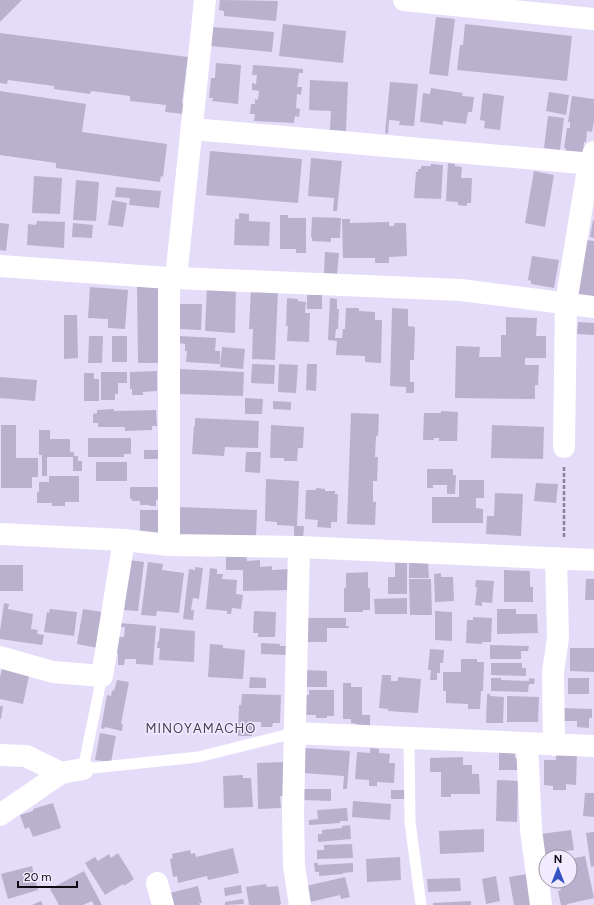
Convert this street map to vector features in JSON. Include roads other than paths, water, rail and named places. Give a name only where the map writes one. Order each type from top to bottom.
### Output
[{"type":"street","points":[[169,545],[173,278],[192,129],[205,0]]},
{"type":"street","points":[[404,0],[594,19]]},
{"type":"street","points":[[192,129],[592,160],[566,303],[564,447]]},
{"type":"street","points":[[0,266],[173,278],[460,290],[594,307]]},
{"type":"street","points":[[0,534],[124,540],[169,545],[299,547],[594,560]]},
{"type":"street","points":[[0,658],[53,672],[102,676],[124,540]]},
{"type":"street","points":[[299,547],[293,814],[294,866],[300,905]]},
{"type":"street","points":[[554,745],[553,672],[558,638],[560,558]]},
{"type":"street","points":[[294,733],[594,746]]},
{"type":"street","points":[[527,744],[531,830],[541,905]]},
{"type":"street","points":[[0,755],[26,756],[61,773]]},
{"type":"street","points":[[0,815],[61,773],[83,769]]},
{"type":"street","points":[[158,883],[163,905]]},
{"type":"lane","points":[[102,676],[83,769],[198,757],[294,733]]},
{"type":"lane","points":[[409,739],[410,822],[421,905]]},
{"type":"district","name":"MINOYAMACHO","points":[[201,728]]}]
